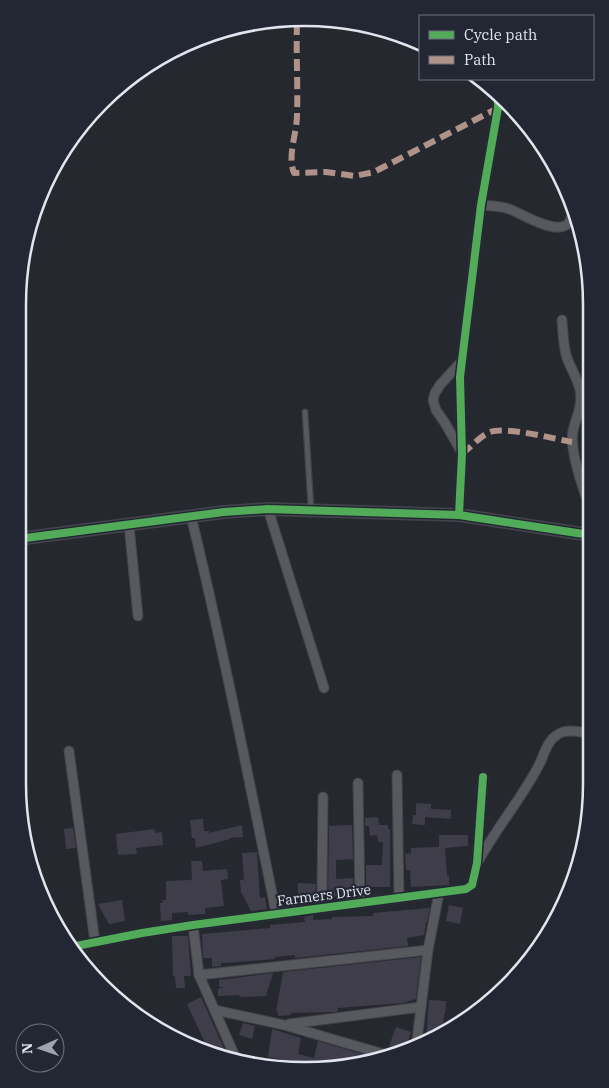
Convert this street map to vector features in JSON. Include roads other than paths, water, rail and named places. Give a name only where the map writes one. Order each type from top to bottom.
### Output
[{"type":"street","points":[[459,515],[462,454],[459,394],[462,360],[481,204],[498,105]]},
{"type":"street","points":[[481,204],[511,210],[543,224],[561,227],[566,226],[570,221]]},
{"type":"street","points":[[562,320],[563,342],[580,390],[581,399],[572,442],[583,484]]},
{"type":"street","points":[[462,360],[440,385],[433,400],[436,410],[446,423],[462,454]]},
{"type":"street","points":[[268,509],[324,688]]},
{"type":"street","points":[[26,538],[191,516],[268,509],[459,515],[583,534]]},
{"type":"street","points":[[191,516],[231,686],[276,913]]},
{"type":"street","points":[[129,525],[138,616]]},
{"type":"street","points":[[477,863],[492,836],[530,782],[551,740],[562,732],[583,732]]},
{"type":"street","points":[[69,751],[95,942]]},
{"type":"street","points":[[396,774],[399,898]]},
{"type":"street","name":"Farmers Drive","points":[[78,945],[193,925],[439,893],[469,887],[472,885],[477,863],[483,777]]},
{"type":"street","points":[[358,783],[360,902]]},
{"type":"street","points":[[320,907],[322,890],[323,797]]},
{"type":"street","points":[[417,1038],[428,950],[439,893]]},
{"type":"street","points":[[193,925],[199,975],[233,1052]]},
{"type":"street","points":[[199,975],[428,950]]},
{"type":"street","points":[[284,1025],[421,1007]]},
{"type":"street","points":[[215,1010],[284,1025],[377,1052]]},
{"type":"lane","points":[[305,412],[311,510]]}]
